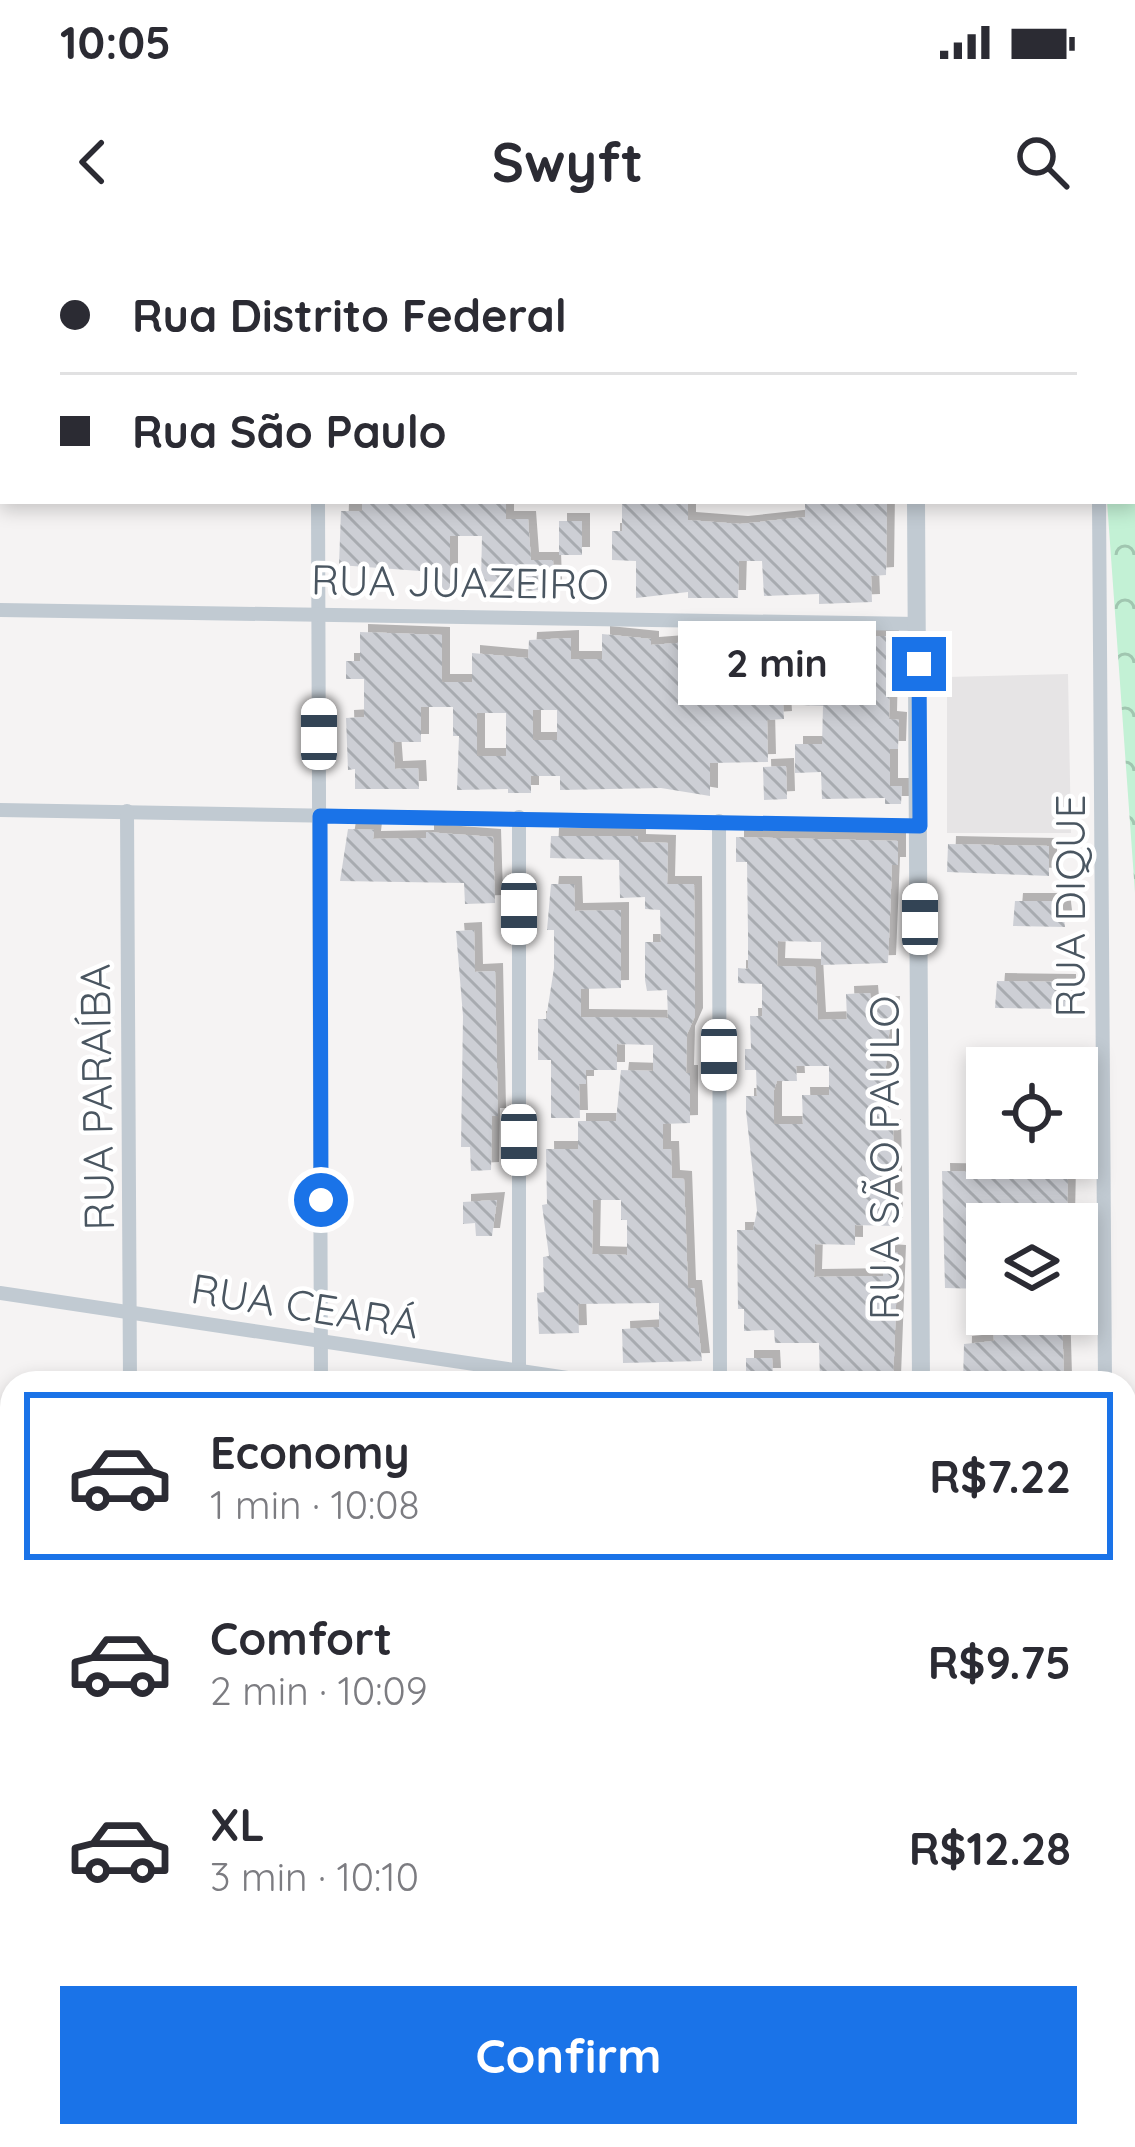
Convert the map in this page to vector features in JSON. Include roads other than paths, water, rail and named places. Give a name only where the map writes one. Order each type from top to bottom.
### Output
[{"type":"street","points":[[318,504],[321,1371]]},
{"type":"street","name":"RUA SÃO PAULO","points":[[916,504],[921,1371]]},
{"type":"street","name":"RUA DIQUE","points":[[1099,504],[1105,1371]]},
{"type":"street","name":"RUA JUAZEIRO","points":[[0,610],[918,624]]},
{"type":"street","points":[[0,810],[920,826]]},
{"type":"street","name":"RUA PARAÍBA","points":[[127,811],[130,1371]]},
{"type":"street","points":[[519,817],[519,1371]]},
{"type":"street","points":[[719,821],[720,1371]]},
{"type":"street","name":"RUA CEARÁ","points":[[0,1293],[483,1371]]}]
